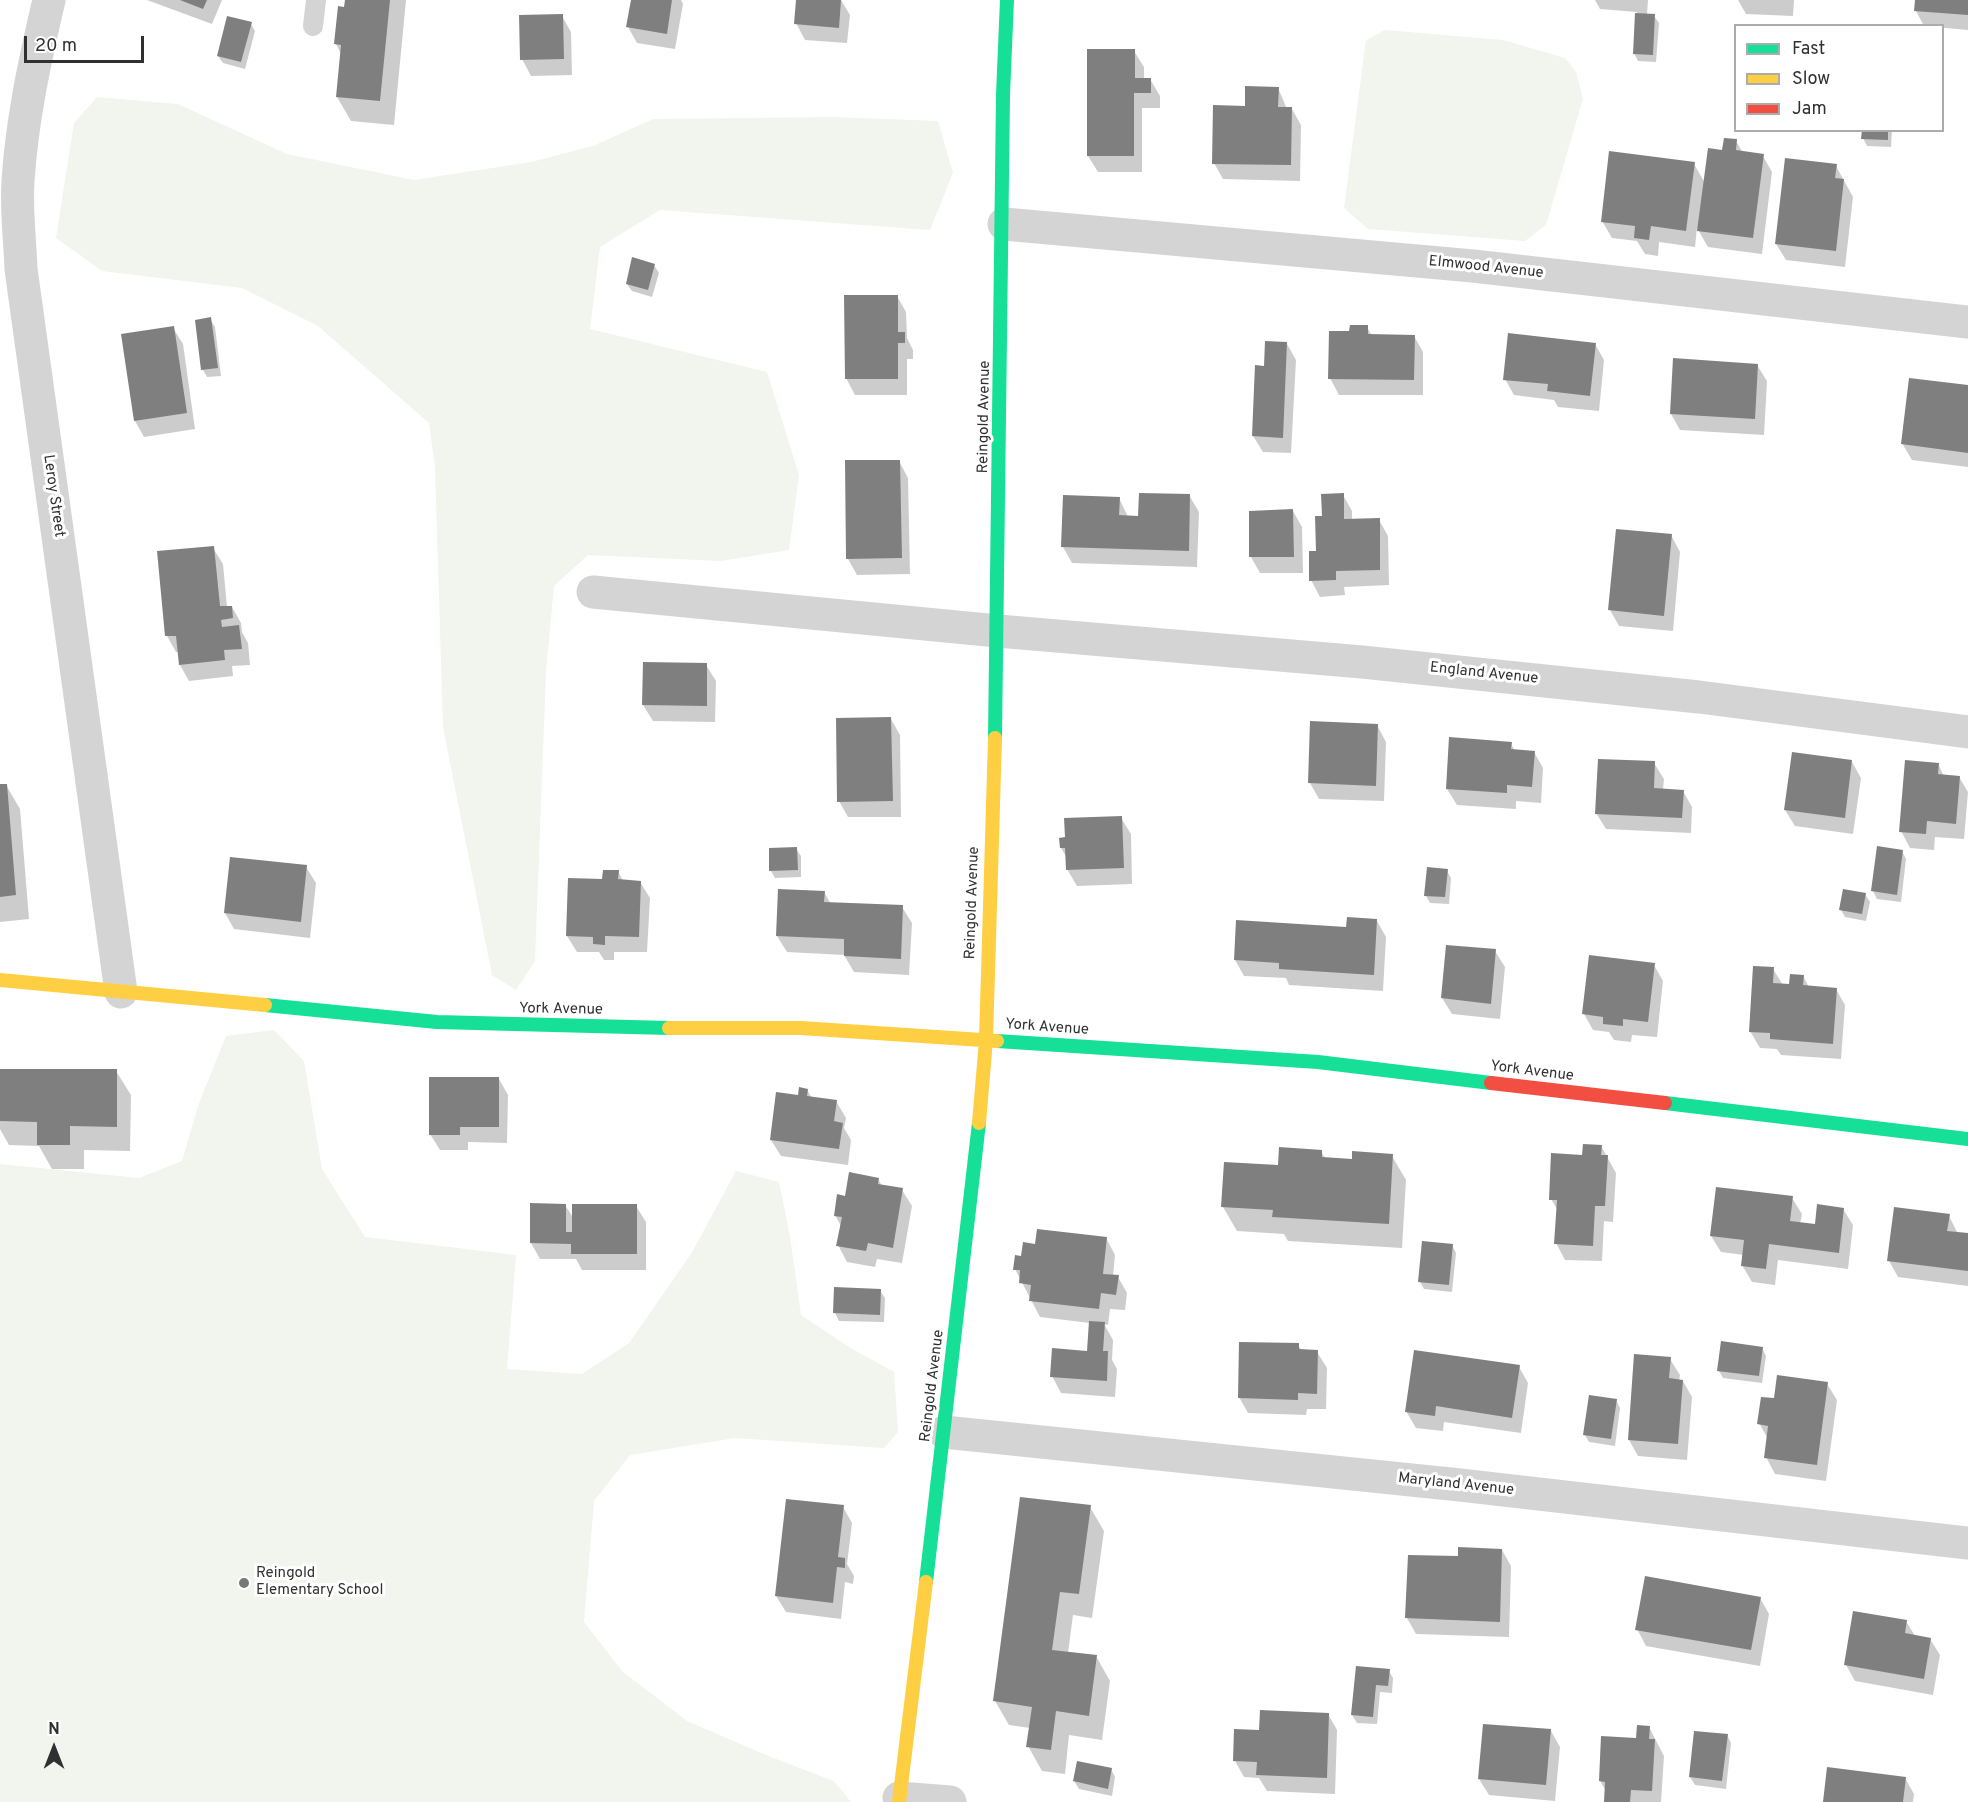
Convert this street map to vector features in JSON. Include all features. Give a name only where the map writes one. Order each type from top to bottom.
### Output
[{"type":"street","name":"Leroy Street","points":[[49,0],[28,91],[22,135],[18,184],[21,268],[121,992]]},
{"type":"street","name":"Reingold Avenue","points":[[899,1800],[944,1432],[986,1040],[998,631],[1004,224],[1003,95],[1007,0]]},
{"type":"street","name":"Elmwood Avenue","points":[[1004,224],[1473,266],[1968,322]]},
{"type":"street","name":"England Avenue","points":[[593,592],[998,631],[1362,662],[1699,697],[1968,732]]},
{"type":"street","name":"York Avenue","points":[[0,980],[468,1023],[626,1028],[801,1028],[1318,1062],[1968,1139]]},
{"type":"street","name":"Maryland Avenue","points":[[944,1432],[1460,1485],[1968,1543]]},
{"type":"street","points":[[899,1800],[950,1802]]},
{"type":"lane","points":[[313,26],[316,0]]},
{"type":"shaded area","points":[[1385,30],[1503,40],[1565,58],[1576,72],[1583,99],[1546,225],[1525,241],[1368,229],[1344,208],[1366,40]]},
{"type":"shaded area","points":[[97,97],[178,104],[287,154],[414,180],[531,162],[593,146],[653,119],[833,117],[938,121],[953,173],[930,230],[660,210],[600,247],[590,329],[767,372],[799,475],[789,550],[721,561],[588,555],[554,586],[546,672],[535,961],[516,990],[492,975],[443,727],[435,468],[429,423],[318,326],[242,288],[102,271],[56,238],[74,123]]},
{"type":"shaded area","name":"Reingold Elementary School","points":[[274,1030],[304,1061],[322,1169],[365,1237],[516,1255],[507,1369],[582,1374],[629,1343],[691,1254],[736,1171],[779,1182],[790,1236],[801,1315],[849,1347],[894,1372],[898,1432],[884,1448],[735,1438],[630,1455],[594,1501],[584,1622],[622,1671],[687,1721],[834,1781],[851,1802],[0,1802],[0,1164],[139,1178],[182,1161],[199,1103],[226,1036]]},
{"type":"building","points":[[180,0],[207,0],[203,9]]},
{"type":"building","points":[[345,0],[390,0],[380,101],[336,97],[341,45],[334,44],[338,6],[344,7]]},
{"type":"building","points":[[631,0],[672,0],[667,34],[626,27]]},
{"type":"building","points":[[796,0],[841,0],[839,28],[794,24]]},
{"type":"building","points":[[1915,0],[1968,0],[1968,15],[1914,11]]},
{"type":"building","points":[[1635,13],[1655,14],[1653,55],[1633,54]]},
{"type":"building","points":[[563,14],[564,59],[520,60],[519,15]]},
{"type":"building","points":[[227,16],[252,22],[241,62],[217,56]]},
{"type":"building","points":[[1087,49],[1135,49],[1135,78],[1151,78],[1151,93],[1134,93],[1134,156],[1087,156]]},
{"type":"building","points":[[1245,86],[1279,87],[1278,107],[1292,107],[1291,165],[1212,164],[1213,105],[1245,106]]},
{"type":"building","points":[[1862,132],[1888,132],[1888,140],[1861,139]]},
{"type":"building","points":[[1724,138],[1737,139],[1736,150],[1764,154],[1753,238],[1697,231],[1708,148],[1722,150]]},
{"type":"building","points":[[1609,151],[1695,162],[1686,231],[1651,226],[1649,240],[1634,238],[1635,226],[1601,222]]},
{"type":"building","points":[[1785,158],[1837,164],[1835,178],[1844,179],[1836,251],[1775,244]]},
{"type":"building","points":[[632,257],[655,264],[648,290],[626,284]]},
{"type":"building","points":[[844,295],[898,295],[898,332],[905,332],[905,343],[898,343],[898,379],[845,379]]},
{"type":"building","points":[[211,317],[218,368],[201,370],[195,320]]},
{"type":"building","points":[[1350,325],[1368,325],[1368,334],[1415,335],[1414,380],[1328,379],[1329,331],[1349,331]]},
{"type":"building","points":[[174,326],[187,413],[134,421],[121,334]]},
{"type":"building","points":[[1508,333],[1596,343],[1590,396],[1547,391],[1548,384],[1503,380]]},
{"type":"building","points":[[1265,341],[1287,342],[1283,438],[1252,436],[1255,365],[1264,366]]},
{"type":"building","points":[[1673,358],[1758,364],[1755,419],[1670,414]]},
{"type":"building","points":[[1909,378],[1968,385],[1968,453],[1901,444]]},
{"type":"building","points":[[845,460],[900,460],[902,558],[846,559]]},
{"type":"building","points":[[1139,493],[1190,494],[1189,551],[1061,547],[1063,495],[1120,497],[1119,515],[1138,516]]},
{"type":"building","points":[[1344,493],[1344,519],[1380,518],[1380,570],[1336,571],[1336,580],[1309,581],[1309,551],[1316,551],[1315,516],[1322,516],[1321,494]]},
{"type":"building","points":[[1293,509],[1294,557],[1249,557],[1249,511]]},
{"type":"building","points":[[1616,529],[1672,534],[1664,616],[1608,610]]},
{"type":"building","points":[[214,546],[220,606],[232,606],[233,618],[221,620],[222,627],[239,625],[242,649],[224,650],[225,660],[179,665],[176,636],[165,636],[157,551]]},
{"type":"building","points":[[643,662],[707,663],[707,706],[642,705]]},
{"type":"building","points":[[891,717],[893,801],[837,802],[836,718]]},
{"type":"building","points":[[1310,721],[1378,724],[1376,786],[1308,783]]},
{"type":"building","points":[[1449,737],[1512,742],[1511,749],[1535,751],[1532,787],[1507,785],[1507,793],[1446,789]]},
{"type":"building","points":[[1792,752],[1852,760],[1845,818],[1784,810]]},
{"type":"building","points":[[1598,759],[1655,761],[1654,788],[1684,790],[1682,818],[1595,814]]},
{"type":"building","points":[[1905,760],[1939,763],[1938,774],[1960,776],[1956,824],[1927,821],[1926,834],[1899,832]]},
{"type":"building","points":[[0,784],[7,784],[16,895],[0,897]]},
{"type":"building","points":[[1122,816],[1124,868],[1066,870],[1065,848],[1060,848],[1059,838],[1065,837],[1064,818]]},
{"type":"building","points":[[1877,846],[1903,850],[1897,895],[1871,891]]},
{"type":"building","points":[[797,847],[798,870],[769,871],[769,848]]},
{"type":"building","points":[[230,857],[307,865],[301,922],[224,913]]},
{"type":"building","points":[[1427,867],[1448,869],[1445,897],[1424,896]]},
{"type":"building","points":[[603,870],[619,870],[618,879],[641,881],[639,937],[605,936],[605,945],[593,944],[593,937],[566,936],[568,878],[602,879]]},
{"type":"building","points":[[778,889],[825,891],[824,902],[903,905],[901,959],[844,956],[844,939],[776,936]]},
{"type":"building","points":[[1843,889],[1866,893],[1862,914],[1839,910]]},
{"type":"building","points":[[1347,917],[1377,919],[1374,975],[1279,969],[1279,963],[1234,960],[1236,920],[1346,927]]},
{"type":"building","points":[[1446,945],[1496,949],[1491,1004],[1441,998]]},
{"type":"building","points":[[1589,955],[1655,963],[1648,1022],[1623,1019],[1623,1026],[1603,1024],[1603,1017],[1582,1014]]},
{"type":"building","points":[[1753,966],[1774,967],[1773,983],[1789,984],[1790,974],[1804,975],[1803,985],[1837,988],[1833,1044],[1770,1039],[1770,1033],[1749,1032]]},
{"type":"building","points":[[0,1069],[117,1069],[117,1127],[70,1126],[70,1145],[37,1145],[37,1122],[0,1121]]},
{"type":"building","points":[[429,1077],[499,1077],[499,1127],[460,1127],[460,1135],[429,1135]]},
{"type":"building","points":[[799,1087],[808,1089],[807,1096],[837,1100],[834,1121],[843,1123],[839,1149],[770,1140],[776,1092],[798,1095]]},
{"type":"building","points":[[1583,1144],[1602,1145],[1601,1155],[1608,1155],[1605,1206],[1595,1206],[1593,1246],[1554,1244],[1557,1200],[1549,1200],[1551,1153],[1582,1155]]},
{"type":"building","points":[[1279,1147],[1322,1150],[1322,1157],[1352,1159],[1352,1151],[1393,1154],[1389,1224],[1272,1217],[1273,1210],[1221,1207],[1224,1162],[1278,1165]]},
{"type":"building","points":[[849,1172],[879,1178],[878,1184],[903,1188],[893,1248],[868,1243],[866,1251],[836,1246],[842,1217],[834,1216],[837,1194],[845,1196]]},
{"type":"building","points":[[1716,1187],[1793,1196],[1790,1221],[1815,1224],[1817,1204],[1844,1208],[1839,1253],[1769,1244],[1766,1269],[1741,1266],[1744,1240],[1710,1236]]},
{"type":"building","points":[[530,1203],[566,1204],[566,1232],[572,1232],[572,1204],[637,1204],[637,1254],[571,1254],[571,1244],[530,1243]]},
{"type":"building","points":[[1894,1207],[1950,1214],[1947,1231],[1968,1233],[1968,1271],[1887,1261]]},
{"type":"building","points":[[1037,1229],[1107,1237],[1103,1274],[1119,1275],[1116,1295],[1101,1293],[1099,1309],[1029,1301],[1031,1285],[1019,1283],[1020,1270],[1013,1270],[1015,1255],[1021,1256],[1023,1242],[1035,1244]]},
{"type":"building","points":[[1422,1241],[1453,1244],[1449,1285],[1418,1282]]},
{"type":"building","points":[[834,1287],[881,1289],[880,1315],[833,1313]]},
{"type":"building","points":[[1089,1321],[1105,1322],[1103,1351],[1108,1351],[1107,1381],[1050,1377],[1052,1348],[1087,1351]]},
{"type":"building","points":[[1721,1341],[1763,1347],[1759,1376],[1717,1371]]},
{"type":"building","points":[[1239,1342],[1299,1343],[1299,1349],[1318,1350],[1317,1394],[1298,1393],[1298,1400],[1238,1398]]},
{"type":"building","points":[[1414,1350],[1520,1365],[1512,1418],[1436,1406],[1435,1416],[1405,1412]]},
{"type":"building","points":[[1634,1354],[1671,1357],[1669,1378],[1683,1380],[1678,1444],[1628,1440]]},
{"type":"building","points":[[1777,1375],[1828,1382],[1817,1465],[1764,1458],[1768,1426],[1757,1424],[1761,1397],[1774,1398]]},
{"type":"building","points":[[1589,1395],[1617,1399],[1611,1439],[1583,1435]]},
{"type":"building","points":[[1020,1497],[1091,1505],[1079,1594],[1060,1592],[1052,1650],[1097,1655],[1089,1716],[1056,1711],[1051,1750],[1026,1747],[1032,1707],[993,1701]]},
{"type":"building","points":[[786,1499],[844,1505],[838,1557],[845,1558],[845,1568],[837,1567],[833,1603],[775,1596]]},
{"type":"building","points":[[1458,1547],[1502,1549],[1500,1622],[1405,1618],[1408,1555],[1458,1556]]},
{"type":"building","points":[[1645,1576],[1761,1597],[1751,1650],[1635,1630]]},
{"type":"building","points":[[1853,1611],[1907,1620],[1905,1633],[1931,1638],[1924,1679],[1844,1665]]},
{"type":"building","points":[[1356,1666],[1390,1669],[1388,1686],[1376,1685],[1373,1717],[1351,1715]]},
{"type":"building","points":[[1260,1710],[1329,1713],[1327,1778],[1256,1775],[1257,1762],[1233,1761],[1234,1729],[1259,1730]]},
{"type":"building","points":[[1483,1724],[1551,1729],[1546,1785],[1478,1779]]},
{"type":"building","points":[[1637,1725],[1650,1726],[1649,1739],[1655,1739],[1652,1791],[1631,1790],[1630,1802],[1604,1802],[1605,1782],[1599,1781],[1601,1736],[1636,1738]]},
{"type":"building","points":[[1694,1731],[1728,1734],[1722,1781],[1689,1777]]},
{"type":"building","points":[[1077,1761],[1112,1768],[1108,1789],[1073,1781]]},
{"type":"building","points":[[1827,1767],[1906,1777],[1903,1802],[1823,1802]]},
{"type":"traffic: fast","points":[[995,738],[1003,95],[1007,0]]},
{"type":"traffic: fast","points":[[265,1005],[437,1022],[669,1028]]},
{"type":"traffic: fast","points":[[997,1041],[1318,1062],[1491,1083]]},
{"type":"traffic: fast","points":[[1665,1103],[1968,1139]]},
{"type":"traffic: fast","points":[[926,1582],[979,1123]]},
{"type":"traffic: slow","points":[[979,1123],[986,1040],[995,738]]},
{"type":"traffic: slow","points":[[0,980],[265,1005]]},
{"type":"traffic: slow","points":[[669,1028],[801,1028],[997,1041]]},
{"type":"traffic: slow","points":[[899,1802],[926,1582]]},
{"type":"traffic: jam","points":[[1491,1083],[1665,1103]]},
{"type":"place","name":"Reingold Elementary School","points":[[244,1583]]}]
